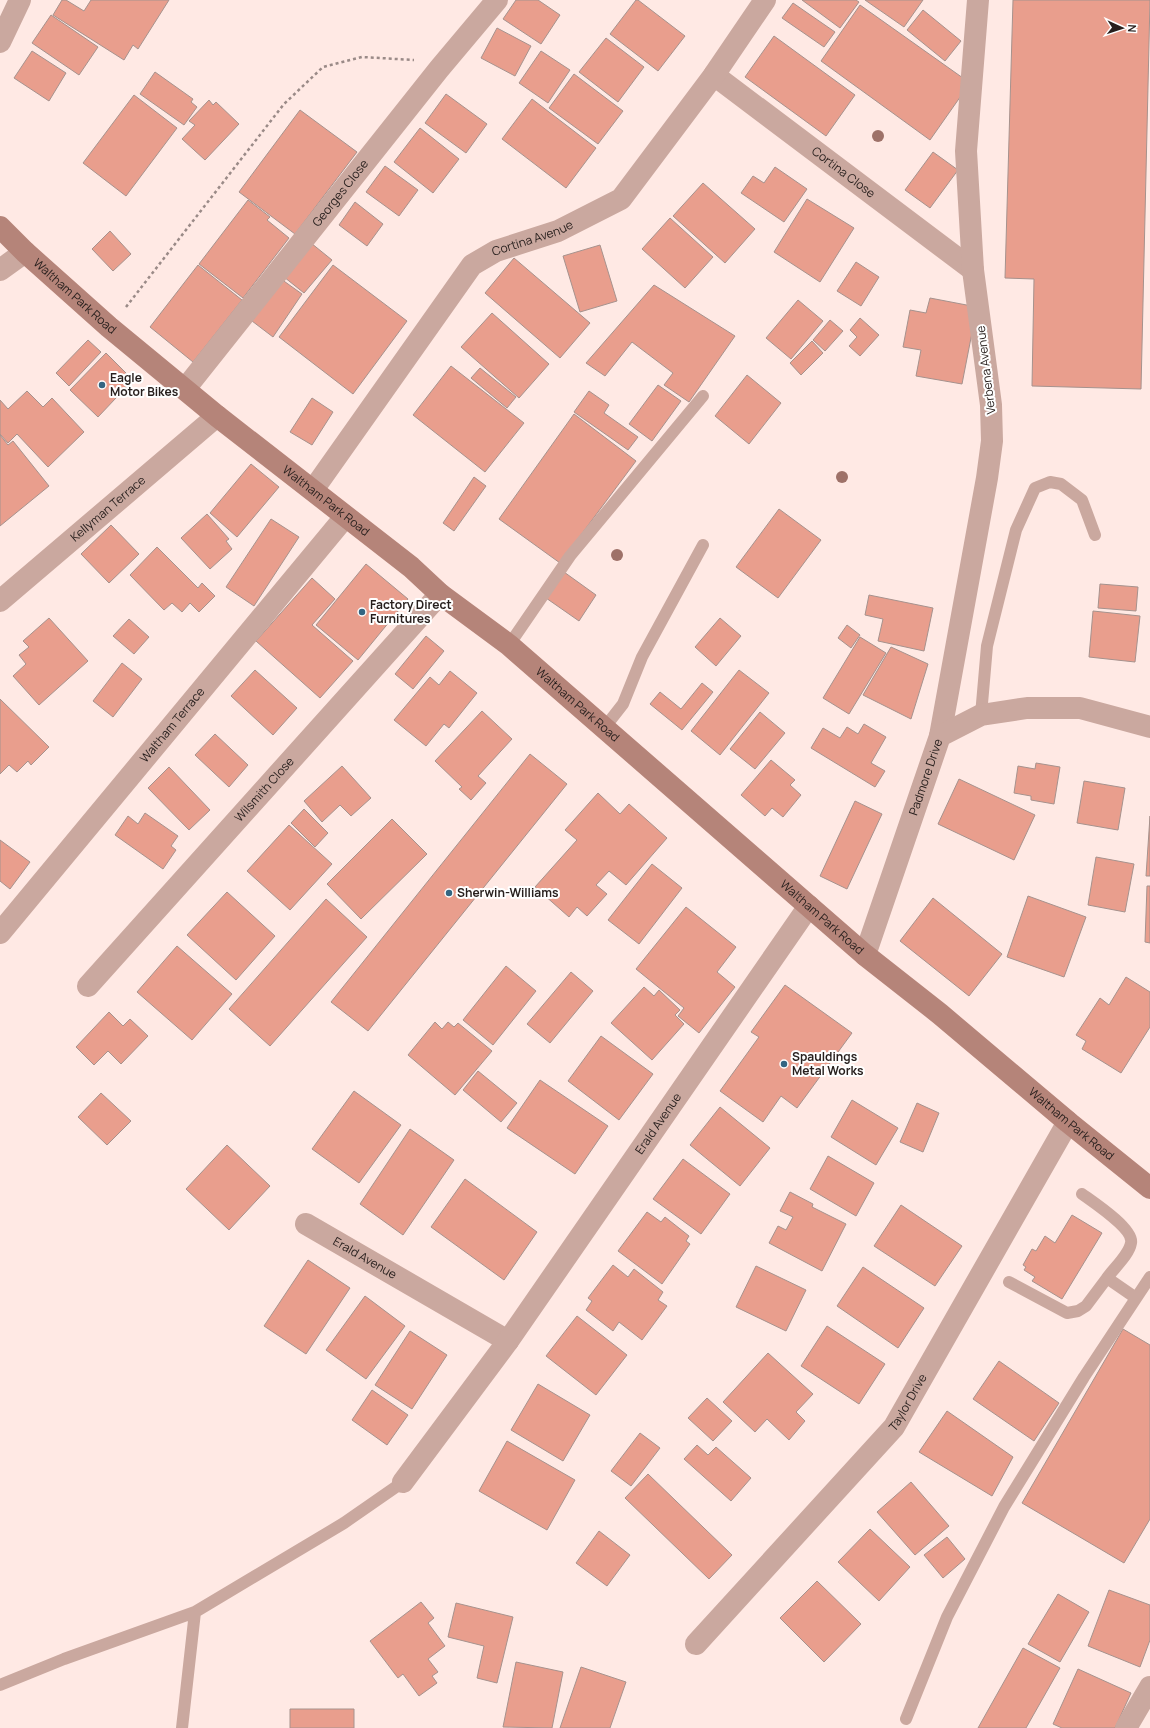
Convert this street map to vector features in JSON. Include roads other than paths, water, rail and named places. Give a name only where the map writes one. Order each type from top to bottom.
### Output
[{"type":"main road","name":"Waltham Park Road","points":[[0,227],[24,252],[109,328],[185,388],[217,416],[411,567],[440,594],[509,645],[605,727],[865,955],[940,1014],[1068,1122],[1150,1188]]},
{"type":"street","points":[[0,42],[20,0]]},
{"type":"street","name":"Georges Close","points":[[185,388],[439,69],[497,0]]},
{"type":"street","name":"Cortina Avenue","points":[[313,490],[472,265],[496,251],[558,231],[621,199],[714,75],[765,0]]},
{"type":"street","name":"Verbena Avenue","points":[[940,736],[987,478],[992,441],[991,405],[973,270],[966,151],[978,0]]},
{"type":"street","name":"Cortina Close","points":[[714,75],[973,270]]},
{"type":"street","points":[[0,270],[24,252]]},
{"type":"street","name":"Kellyman Terrace","points":[[0,602],[217,416]]},
{"type":"street","name":"Waltham Terrace","points":[[0,933],[345,517]]},
{"type":"street","name":"Wilsmith Close","points":[[88,986],[440,594]]},
{"type":"street","name":"Padmore Drive","points":[[865,955],[940,736],[982,716],[1027,708],[1080,708],[1150,727]]},
{"type":"street","name":"Erald Avenue","points":[[403,1482],[508,1341],[809,906]]},
{"type":"street","name":"Taylor Drive","points":[[696,1644],[894,1427],[1068,1122]]},
{"type":"street","name":"Erald Avenue","points":[[306,1224],[508,1341]]},
{"type":"street","points":[[1126,1728],[1150,1687]]},
{"type":"lane","points":[[509,645],[570,556],[703,396]]},
{"type":"lane","points":[[982,716],[988,646],[1016,530],[1035,488],[1050,482],[1061,484],[1082,500],[1095,535]]},
{"type":"lane","points":[[605,727],[623,704],[642,657],[703,546]]},
{"type":"lane","points":[[1009,1282],[1067,1313],[1078,1311],[1086,1306],[1129,1249],[1131,1238],[1122,1226],[1082,1194]]},
{"type":"lane","points":[[906,1719],[947,1617],[1004,1507],[1084,1377],[1150,1277]]},
{"type":"lane","points":[[1107,1278],[1136,1298]]},
{"type":"lane","points":[[0,1685],[64,1659],[194,1612],[344,1523],[403,1482]]},
{"type":"lane","points":[[182,1728],[194,1612]]},
{"type":"place","name":"Eagle Motor Bikes","points":[[102,385]]},
{"type":"place","name":"Factory Direct Furnitures","points":[[362,612]]},
{"type":"place","name":"Sherwin-Williams","points":[[449,893]]},
{"type":"place","name":"Spauldings Metal Works","points":[[784,1064]]}]
